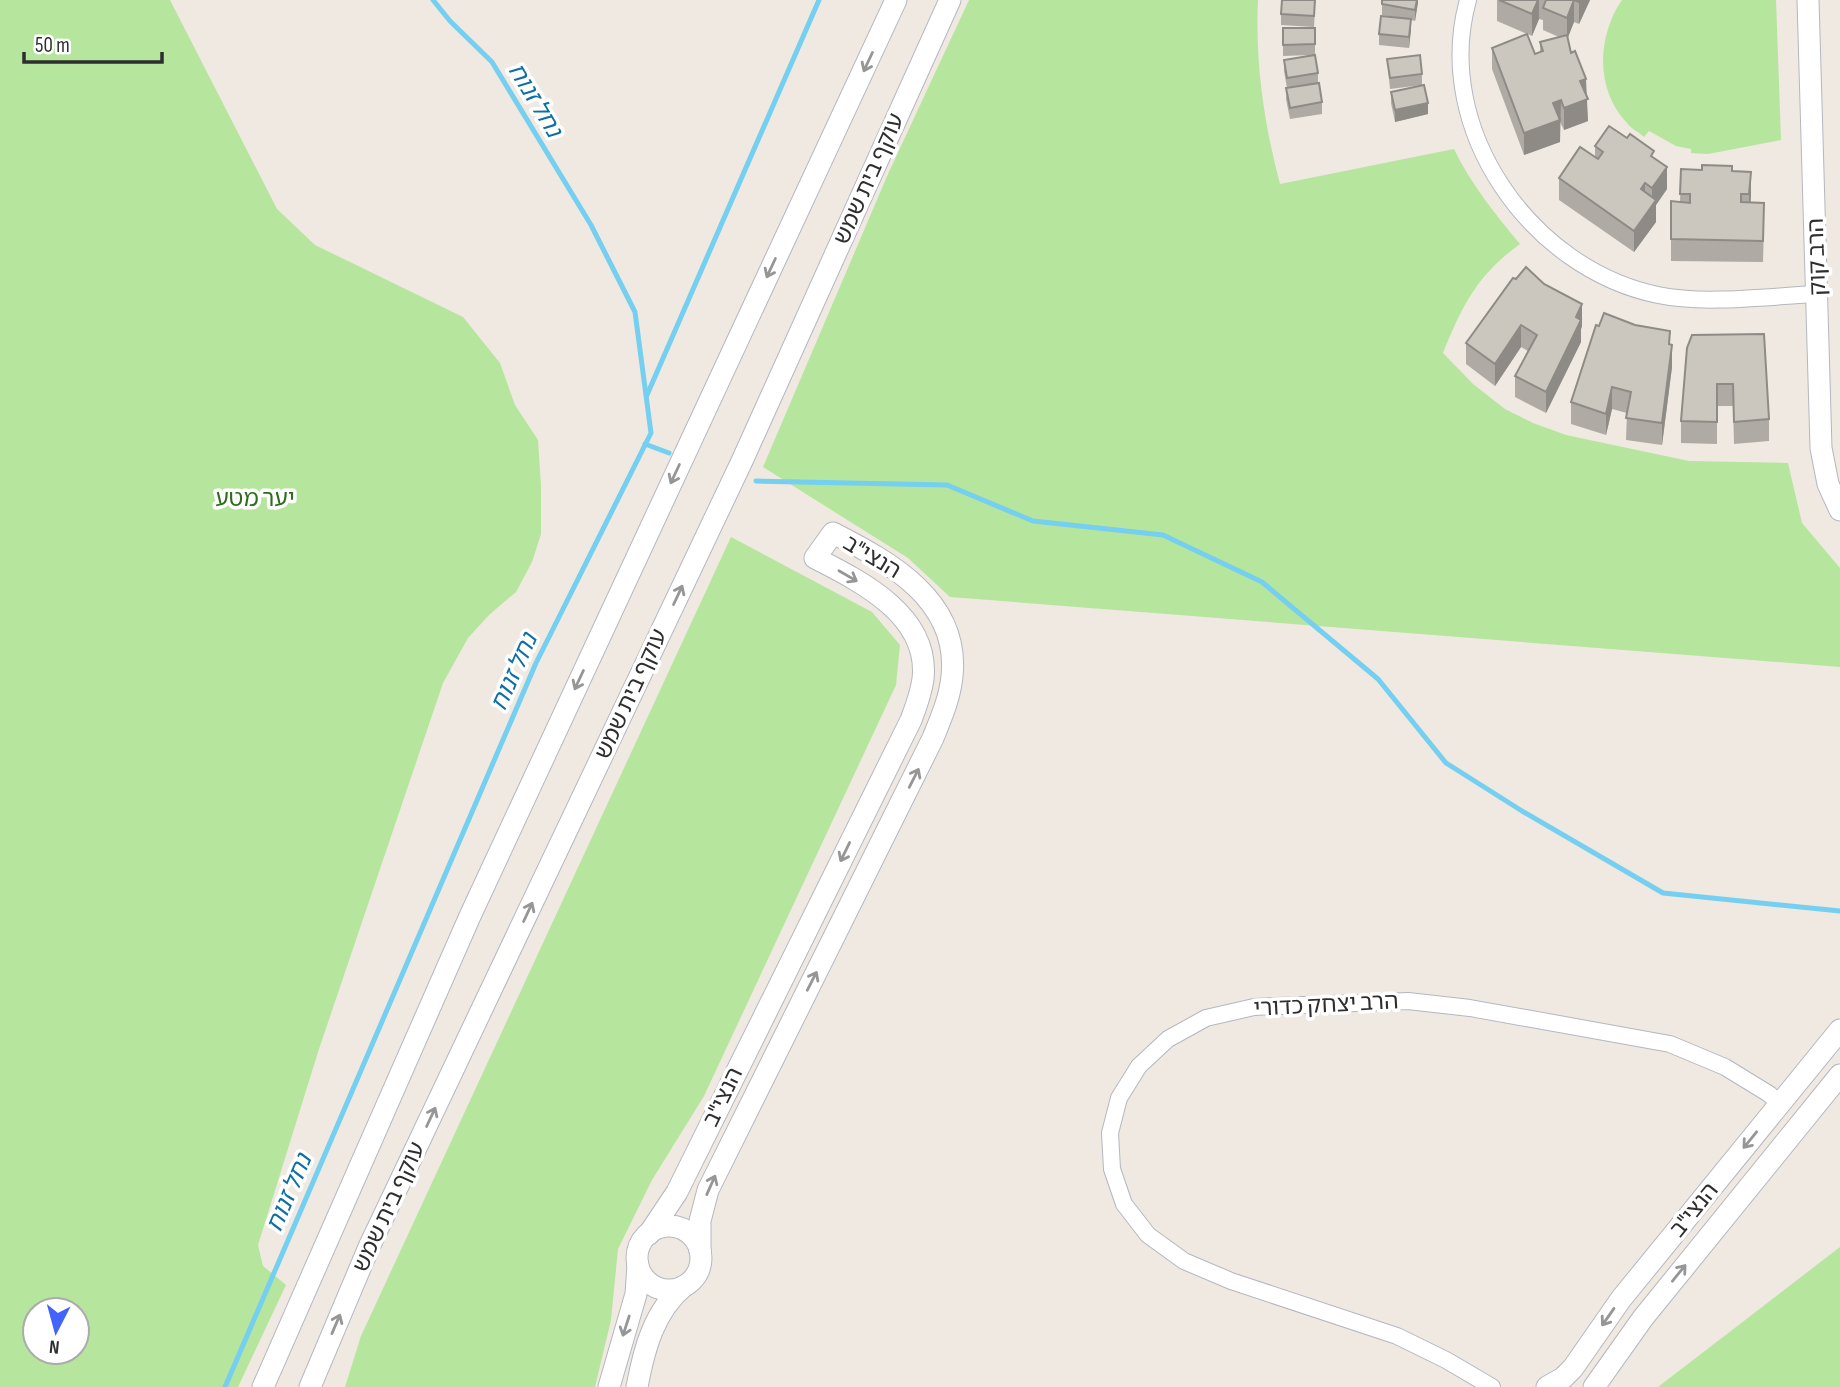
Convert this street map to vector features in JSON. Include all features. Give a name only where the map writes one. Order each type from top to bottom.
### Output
[{"type":"street","name":"עוקף בית שמש","points":[[263,1387],[470,916],[896,0]]},
{"type":"street","name":"עוקף בית שמש","points":[[310,1387],[369,1247],[729,487],[950,0]]},
{"type":"street","points":[[1468,0],[1461,41],[1464,92],[1488,163],[1511,199],[1536,229],[1563,252],[1591,271],[1634,289],[1660,296],[1690,298],[1818,294]]},
{"type":"street","name":"הרב קוק","points":[[1808,0],[1821,447],[1828,484],[1840,510]]},
{"type":"street","name":"הנצי\"ב","points":[[649,1234],[677,1192],[911,720],[919,697],[923,677],[922,657],[908,624],[880,596],[815,558],[833,533],[881,559],[920,589],[935,607],[946,627],[952,650],[952,676],[946,705],[933,738],[708,1190],[700,1221],[700,1251]]},
{"type":"street","name":"הרב יצחק כדורי","points":[[1492,1387],[1447,1360],[1397,1336],[1231,1280],[1184,1261],[1148,1235],[1124,1204],[1112,1169],[1110,1133],[1119,1098],[1139,1066],[1168,1039],[1206,1018],[1254,1007],[1408,1001],[1470,1007],[1670,1044],[1725,1067],[1769,1094],[1780,1104]]},
{"type":"street","name":"הנצי\"ב","points":[[1547,1387],[1563,1378],[1573,1368],[1621,1299],[1840,1030]]},
{"type":"street","name":"הנצי\"ב","points":[[1594,1387],[1643,1318],[1840,1075]]},
{"type":"street","points":[[609,1387],[637,1288],[638,1250],[649,1234],[662,1227],[677,1228],[693,1238],[700,1251],[698,1271],[665,1305],[655,1322],[637,1387]]},
{"type":"street","points":[[638,1265],[644,1278],[656,1287],[671,1290],[684,1286]]},
{"type":"green space","name":"יער מטע","points":[[0,0],[170,0],[277,209],[315,245],[463,317],[500,363],[515,405],[538,440],[541,534],[532,562],[516,592],[468,638],[443,683],[319,1049],[258,1245],[263,1266],[286,1285],[238,1387],[0,1387]]},
{"type":"green space","points":[[969,0],[1258,0],[1262,93],[1280,184],[1454,149],[1476,187],[1520,244],[1492,268],[1472,293],[1443,353],[1473,384],[1505,409],[1566,435],[1689,461],[1788,463],[1802,523],[1840,568],[1840,667],[950,597],[908,558],[763,467],[888,174]]},
{"type":"green space","points":[[1622,0],[1776,0],[1781,140],[1708,154],[1691,153],[1691,149],[1676,146],[1649,131],[1644,137],[1631,127],[1609,95],[1603,63],[1608,30]]},
{"type":"green space","points":[[731,537],[872,612],[900,645],[896,685],[704,1096],[652,1180],[618,1249],[611,1320],[595,1387],[345,1387],[361,1336]]},
{"type":"green space","points":[[1840,1247],[1840,1387],[1658,1387]]},
{"type":"building","points":[[1282,0],[1315,0],[1314,16],[1281,14]]},
{"type":"building","points":[[1382,0],[1417,0],[1415,10],[1382,4]]},
{"type":"building","points":[[1499,0],[1538,0],[1532,14]]},
{"type":"building","points":[[1546,0],[1574,0],[1567,18],[1543,8]]},
{"type":"building","points":[[1381,16],[1411,19],[1409,37],[1379,34]]},
{"type":"building","points":[[1283,28],[1315,28],[1315,44],[1283,45]]},
{"type":"building","points":[[1527,34],[1535,54],[1543,51],[1540,42],[1567,35],[1571,53],[1575,51],[1586,79],[1580,81],[1588,99],[1564,108],[1561,100],[1553,103],[1560,120],[1524,133],[1492,48]]},
{"type":"building","points":[[1315,55],[1318,73],[1287,78],[1284,60]]},
{"type":"building","points":[[1420,55],[1422,74],[1390,78],[1387,59]]},
{"type":"building","points":[[1319,83],[1322,102],[1290,108],[1286,88]]},
{"type":"building","points":[[1424,85],[1428,103],[1395,110],[1391,92]]},
{"type":"building","points":[[1609,126],[1627,138],[1630,134],[1654,151],[1651,156],[1667,167],[1652,188],[1645,183],[1641,189],[1656,200],[1634,231],[1559,178],[1580,147],[1598,159],[1603,152],[1595,146]]},
{"type":"building","points":[[1702,165],[1732,166],[1732,171],[1751,172],[1749,194],[1741,194],[1741,202],[1764,203],[1763,241],[1671,239],[1671,201],[1690,203],[1690,194],[1680,194],[1681,169],[1702,170]]},
{"type":"building","points":[[1526,267],[1544,284],[1582,304],[1576,317],[1581,320],[1546,392],[1515,376],[1537,335],[1521,325],[1495,364],[1466,343],[1513,278],[1516,279]]},
{"type":"building","points":[[1604,313],[1635,325],[1670,331],[1669,344],[1672,345],[1662,423],[1626,418],[1631,392],[1612,387],[1606,414],[1571,402],[1596,325],[1599,326]]},
{"type":"building","points":[[1764,334],[1769,419],[1734,422],[1733,384],[1717,384],[1717,422],[1681,421],[1687,348],[1692,335]]},
{"type":"waterway","name":"נחל זנוח","points":[[225,1387],[536,663],[651,433],[635,312],[591,225],[492,62],[450,21],[433,0]]},
{"type":"waterway","points":[[647,395],[819,0]]},
{"type":"waterway","points":[[645,444],[669,453]]},
{"type":"waterway","points":[[756,481],[947,485],[1033,521],[1163,535],[1262,582],[1378,679],[1446,763],[1522,811],[1663,893],[1840,911]]}]
